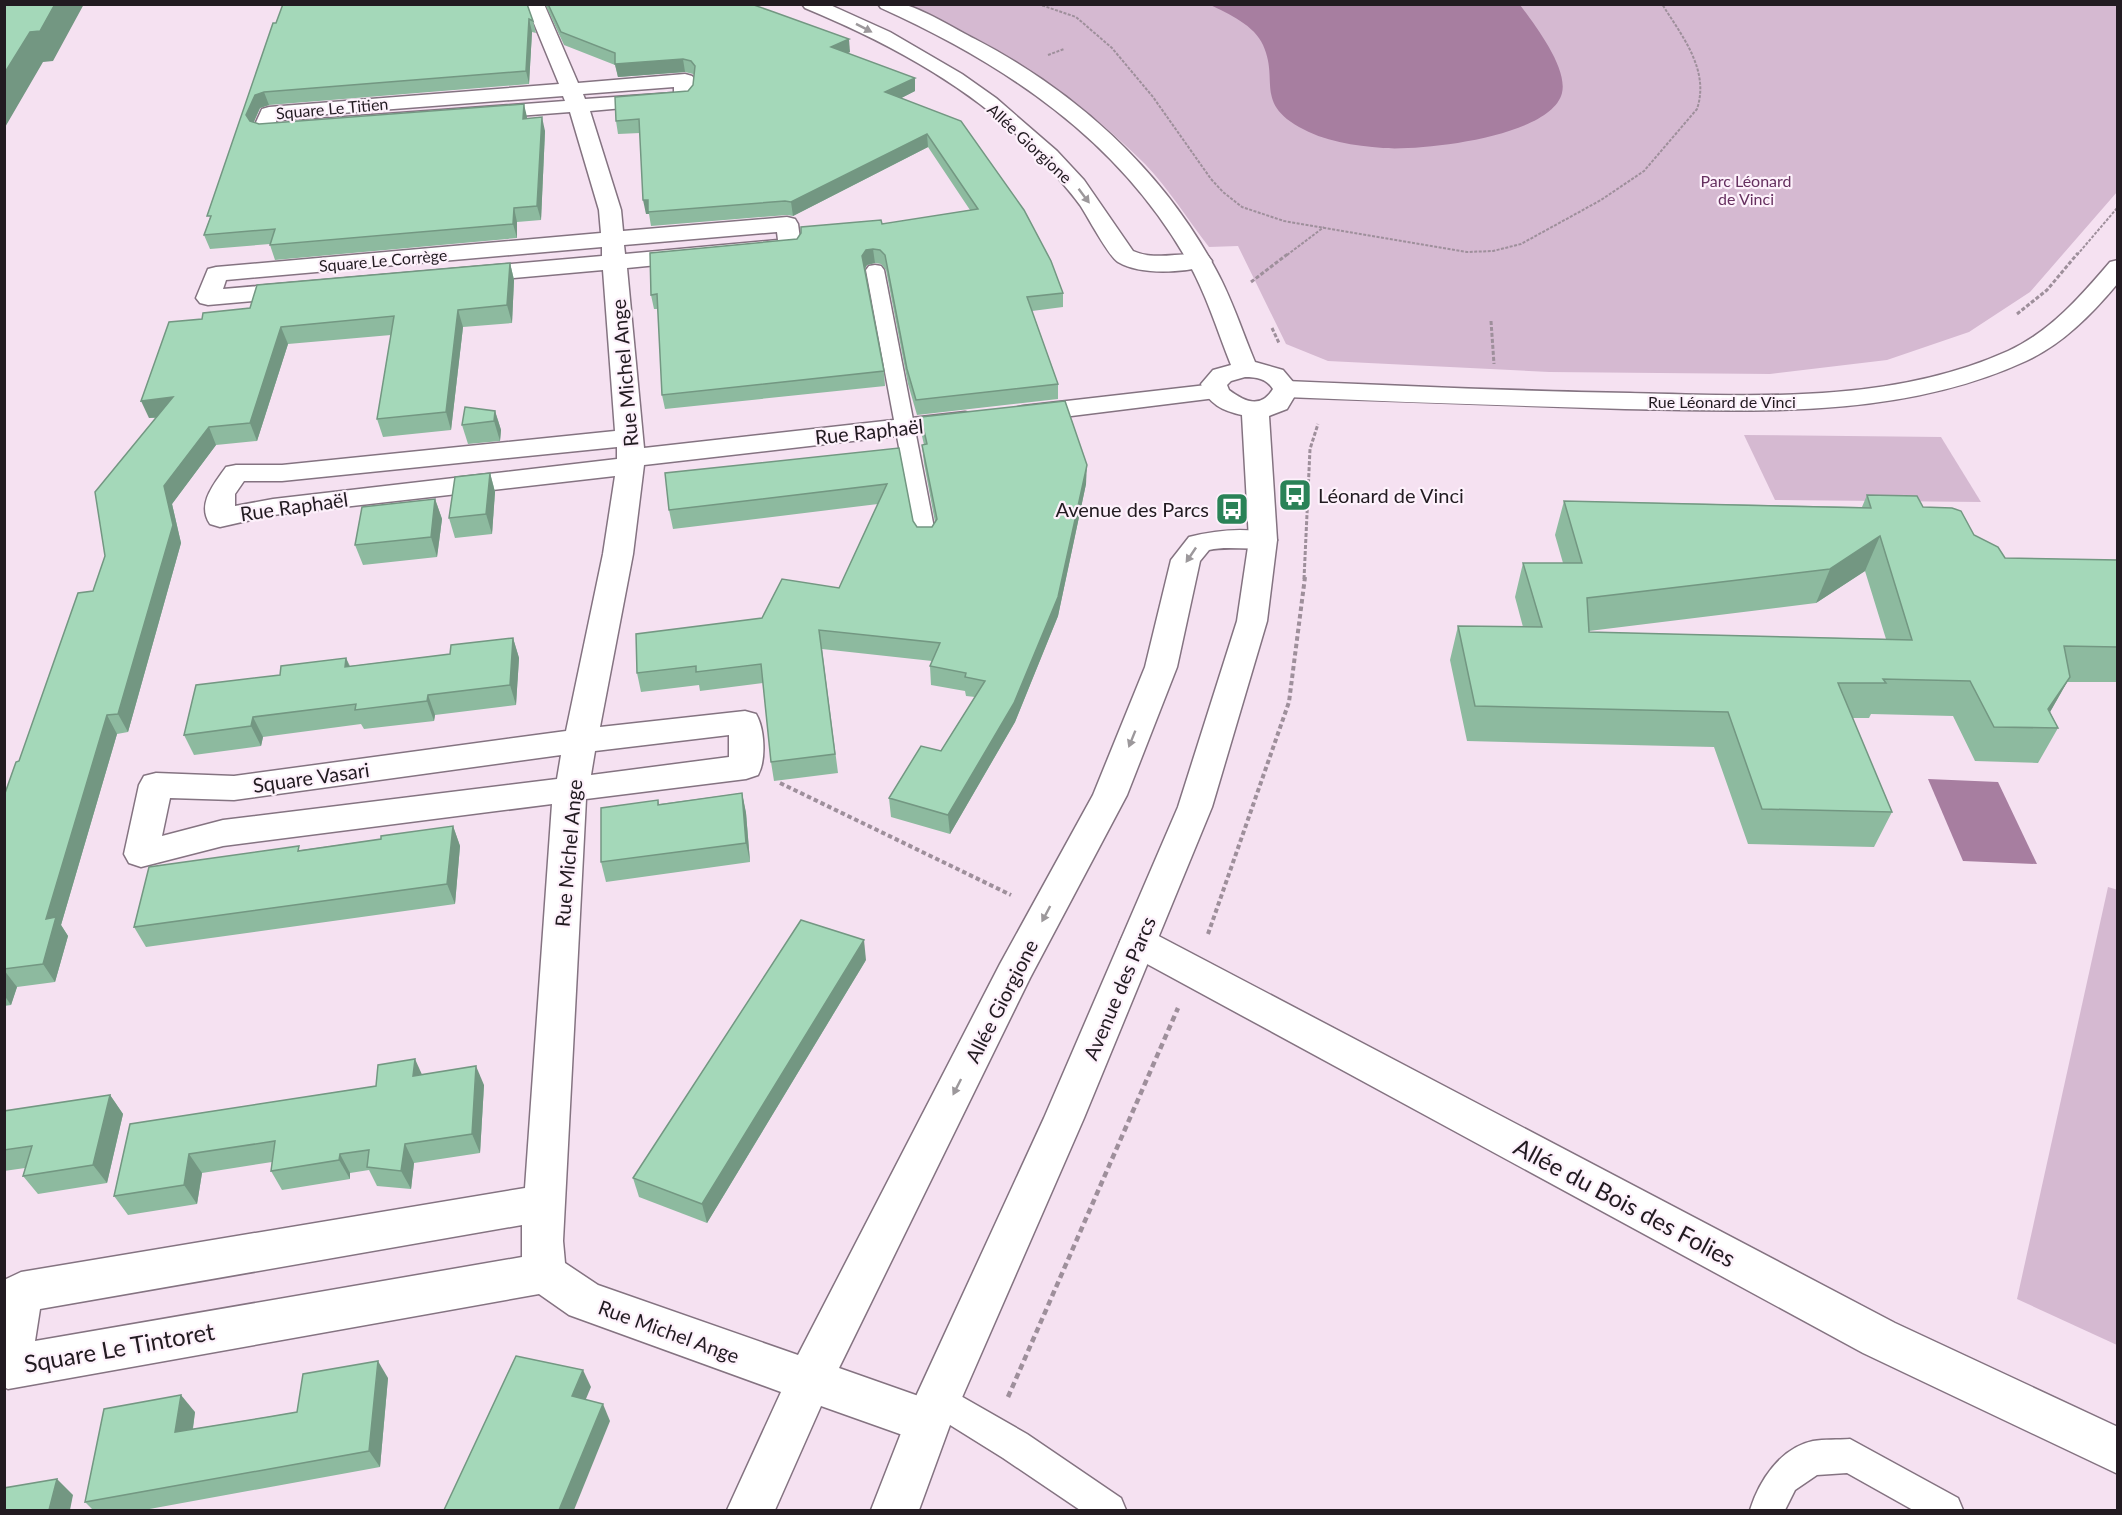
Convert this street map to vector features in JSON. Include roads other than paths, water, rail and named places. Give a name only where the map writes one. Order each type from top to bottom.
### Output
[{"type":"street","name":"Rue Michel Ange","points":[[535,4],[574,97],[610,210],[630,454],[618,554],[570,790],[542,1240],[545,1273],[584,1300],[809,1381],[933,1410]]},
{"type":"street","name":"Allée Giorgione","points":[[811,4],[856,24],[929,62],[1005,115],[1075,184],[1124,256],[1135,262],[1149,264],[1200,261]]},
{"type":"street","points":[[887,4],[922,19],[1006,64],[1091,126],[1156,192],[1200,261],[1245,369]]},
{"type":"street","name":"Square Le Titien","points":[[574,97],[263,129],[269,113],[574,97]]},
{"type":"street","name":"Square Le Corrège","points":[[614,250],[216,274],[208,298],[614,250],[787,224],[790,246],[614,250]]},
{"type":"street","name":"Rue Léonard de Vinci","points":[[1286,389],[1520,399],[1714,403],[1790,402],[1865,397],[1921,388],[1975,374],[2019,356],[2053,335],[2083,308],[2118,267]]},
{"type":"street","points":[[1245,369],[1270,373],[1278,377],[1286,389],[1279,402],[1255,409],[1232,405],[1220,398],[1215,392],[1215,382],[1220,376],[1245,369]]},
{"type":"street","name":"Rue Raphaël","points":[[630,454],[273,507],[220,518],[221,494],[236,473],[282,473],[630,454],[906,427],[1215,392]]},
{"type":"street","name":"Avenue des Parcs","points":[[895,1510],[933,1410],[1064,1118],[1195,807],[1252,621],[1263,540],[1255,409]]},
{"type":"street","name":"Allée Giorgione","points":[[751,1510],[809,1381],[1047,913],[1110,795],[1161,667],[1186,560],[1199,543],[1223,538],[1263,540]]},
{"type":"street","name":"Square Vasari","points":[[745,722],[746,767],[223,833],[141,854],[156,785],[234,788],[580,741],[745,722]]},
{"type":"street","name":"Allée du Bois des Folies","points":[[1138,942],[1879,1338],[2118,1451]]},
{"type":"street","name":"Square Le Tintoret","points":[[544,1203],[21,1292],[8,1367],[545,1273]]},
{"type":"lane","points":[[875,270],[926,538]]},
{"type":"lane","points":[[933,1410],[1014,1446],[1109,1510]]},
{"type":"lane","points":[[1767,1510],[1783,1478],[1812,1458],[1850,1456],[1946,1510]]},
{"type":"place","name":"Léonard de Vinci","points":[[1295,495]]},
{"type":"place","name":"Avenue des Parcs","points":[[1232,509]]},
{"type":"park label","name":"Parc Léonard de Vinci","points":[[1746,189]]}]
